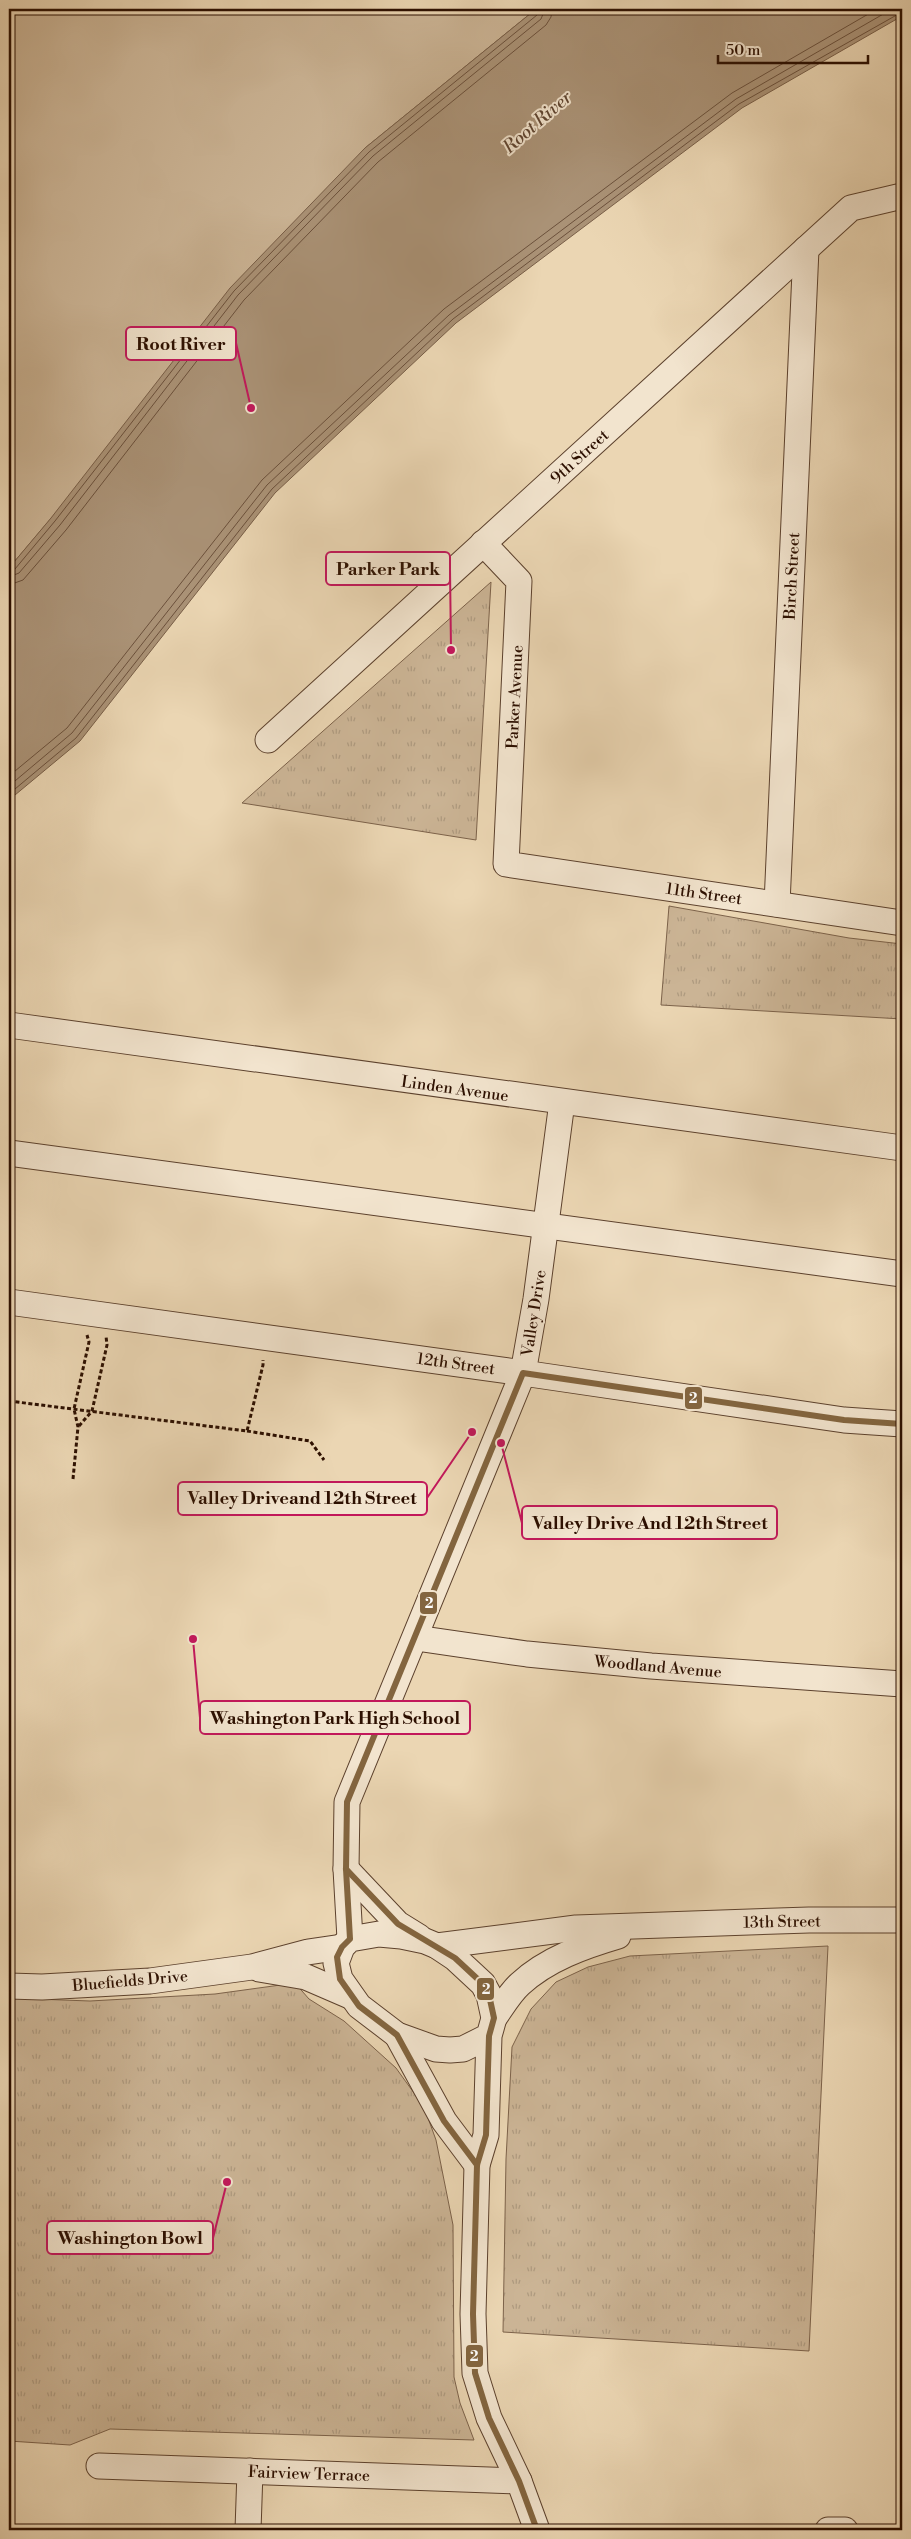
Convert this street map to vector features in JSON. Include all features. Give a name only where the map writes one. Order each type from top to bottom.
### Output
[{"type":"street","name":"9th Street","points":[[268,740],[851,208],[902,196]]},
{"type":"street","name":"Birch Street","points":[[777,904],[806,249]]},
{"type":"street","name":"Parker Avenue","points":[[484,543],[519,581],[506,864]]},
{"type":"street","name":"11th Street","points":[[506,864],[902,923]]},
{"type":"street","name":"Linden Avenue","points":[[9,1025],[902,1148]]},
{"type":"street","name":"Valley Drive","points":[[346,1943],[347,1802],[416,1638],[523,1373],[546,1227],[562,1102]]},
{"type":"street","points":[[9,1153],[902,1274]]},
{"type":"street","name":"12th Street","points":[[9,1302],[523,1373],[844,1420],[902,1424]]},
{"type":"street","name":"Woodland Avenue","points":[[416,1638],[527,1654],[622,1664],[902,1684]]},
{"type":"street","points":[[346,1869],[398,1924],[461,1963],[483,1984],[489,1995],[492,2027],[486,2135],[477,2165],[473,2314],[475,2373],[489,2418],[519,2481],[537,2530]]},
{"type":"street","name":"13th Street","points":[[431,1943],[576,1928],[809,1920],[902,1920]]},
{"type":"street","name":"13th Street","points":[[492,2027],[520,1984],[542,1967],[586,1945],[662,1924]]},
{"type":"street","points":[[431,1943],[401,1936],[379,1934],[346,1943],[337,1957],[337,1969],[340,1979],[350,1996],[377,2022],[397,2035],[436,2049],[463,2049],[492,2027]]},
{"type":"street","name":"Bluefields Drive","points":[[9,1986],[42,1987],[150,1981],[252,1967],[346,1943]]},
{"type":"street","name":"Bluefields Drive","points":[[252,1967],[306,1977],[350,1996]]},
{"type":"street","points":[[397,2035],[444,2121],[477,2165]]},
{"type":"street","name":"Fairview Terrace","points":[[99,2466],[519,2481]]},
{"type":"street","points":[[248,2530],[250,2471]]},
{"type":"street","points":[[828,2530],[845,2530]]},
{"type":"path","points":[[73,1479],[78,1427],[74,1409],[94,1314]]},
{"type":"path","points":[[78,1427],[92,1411],[107,1345],[94,1314]]},
{"type":"path","points":[[247,1432],[264,1365],[259,1336]]},
{"type":"path","points":[[9,1401],[310,1441],[324,1460]]},
{"type":"green space","points":[[9,9],[536,9],[365,148],[9,568]]},
{"type":"green space","points":[[491,582],[476,840],[242,803]]},
{"type":"green space","points":[[669,906],[849,938],[902,944],[902,1019],[661,1005]]},
{"type":"green space","points":[[828,1946],[809,2351],[503,2332],[506,2159],[512,2047],[531,2009],[556,1982],[588,1967],[630,1956]]},
{"type":"green space","points":[[295,1983],[309,1999],[344,2021],[396,2068],[424,2107],[436,2140],[453,2225],[454,2377],[460,2403],[474,2440],[110,2429],[70,2445],[9,2441],[9,1998],[90,2001],[215,1994]]},
{"type":"water","name":"Root River","points":[[536,9],[902,9],[902,16],[742,108],[456,323],[275,493],[80,741],[9,800],[9,568],[51,518],[230,288],[365,148]]},
{"type":"transit line","name":"2","points":[[477,2165],[444,2121],[397,2035],[359,2006],[340,1979],[337,1957],[342,1947],[350,1939],[346,1869],[347,1802],[523,1373],[844,1420],[902,1424]]},
{"type":"transit line","name":"2","points":[[346,1869],[398,1924],[455,1958],[483,1984],[489,1995],[494,2018],[489,2036],[486,2135],[477,2165],[473,2314],[475,2373],[489,2418],[519,2481],[537,2530]]},
{"type":"place","name":"Root River","points":[[251,408]]},
{"type":"place","name":"Parker Park","points":[[451,650]]},
{"type":"place","name":"Valley Driveand 12th Street","points":[[472,1432]]},
{"type":"place","name":"Valley Drive And 12th Street","points":[[501,1443]]},
{"type":"place","name":"Washington Park High School","points":[[193,1639]]},
{"type":"place","name":"Washington Bowl","points":[[227,2182]]}]
